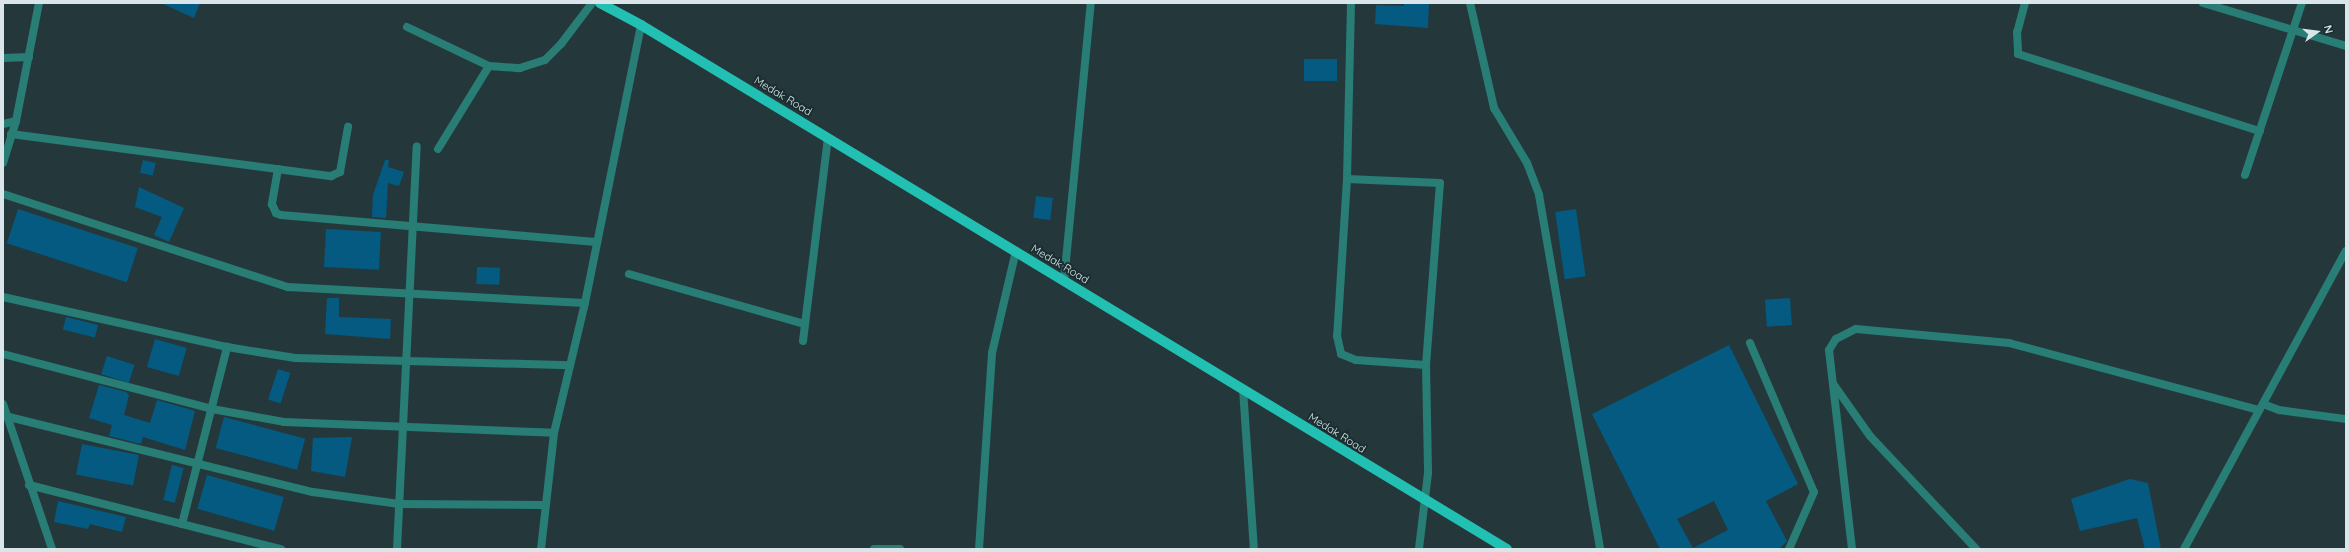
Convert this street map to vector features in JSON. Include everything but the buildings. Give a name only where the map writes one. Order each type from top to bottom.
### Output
[{"type":"main road","name":"Medak Road","points":[[600,3],[641,25],[1243,389],[1422,500],[1506,549]]},
{"type":"street","points":[[3,163],[16,121],[39,3]]},
{"type":"street","points":[[407,27],[489,66],[520,68],[545,60],[562,44],[592,3]]},
{"type":"street","points":[[1064,281],[1091,3]]},
{"type":"street","points":[[1351,3],[1347,179],[1337,336],[1341,354],[1356,360],[1426,365]]},
{"type":"street","points":[[1470,3],[1494,108],[1527,163],[1539,195],[1600,549]]},
{"type":"street","points":[[2025,3],[2017,32],[2018,54],[2260,132]]},
{"type":"street","points":[[2203,3],[2346,46]]},
{"type":"street","points":[[2245,175],[2302,3]]},
{"type":"street","points":[[541,549],[544,505],[554,433],[585,303],[596,242],[641,25]]},
{"type":"street","points":[[3,58],[29,57]]},
{"type":"street","points":[[438,149],[489,66]]},
{"type":"street","points":[[3,124],[16,121]]},
{"type":"street","points":[[11,134],[336,176],[348,127]]},
{"type":"street","points":[[802,341],[828,138]]},
{"type":"street","points":[[397,549],[417,146]]},
{"type":"street","points":[[278,168],[272,204],[276,214],[596,242]]},
{"type":"street","points":[[1347,179],[1440,183],[1426,365],[1428,473],[1422,500],[1419,549]]},
{"type":"street","points":[[3,194],[288,287],[585,303]]},
{"type":"street","points":[[979,549],[992,353],[1016,251]]},
{"type":"street","points":[[2184,549],[2346,251]]},
{"type":"street","points":[[629,274],[805,324]]},
{"type":"street","points":[[3,297],[227,347],[313,360],[570,366]]},
{"type":"street","points":[[1852,549],[1829,350],[1836,339],[1856,329],[1883,329],[2009,343],[2261,407],[2346,419]]},
{"type":"street","points":[[1750,342],[1814,492],[1789,549]]},
{"type":"street","points":[[182,524],[198,466],[227,347]]},
{"type":"street","points":[[3,354],[212,409],[307,426],[554,433]]},
{"type":"street","points":[[1833,382],[1870,436],[1976,549]]},
{"type":"street","points":[[1243,389],[1254,549]]},
{"type":"street","points":[[3,405],[5,416],[52,549]]},
{"type":"street","points":[[5,416],[198,466],[292,488],[399,504],[544,505]]},
{"type":"street","points":[[29,485],[281,549]]},
{"type":"street","points":[[874,549],[900,549]]}]
